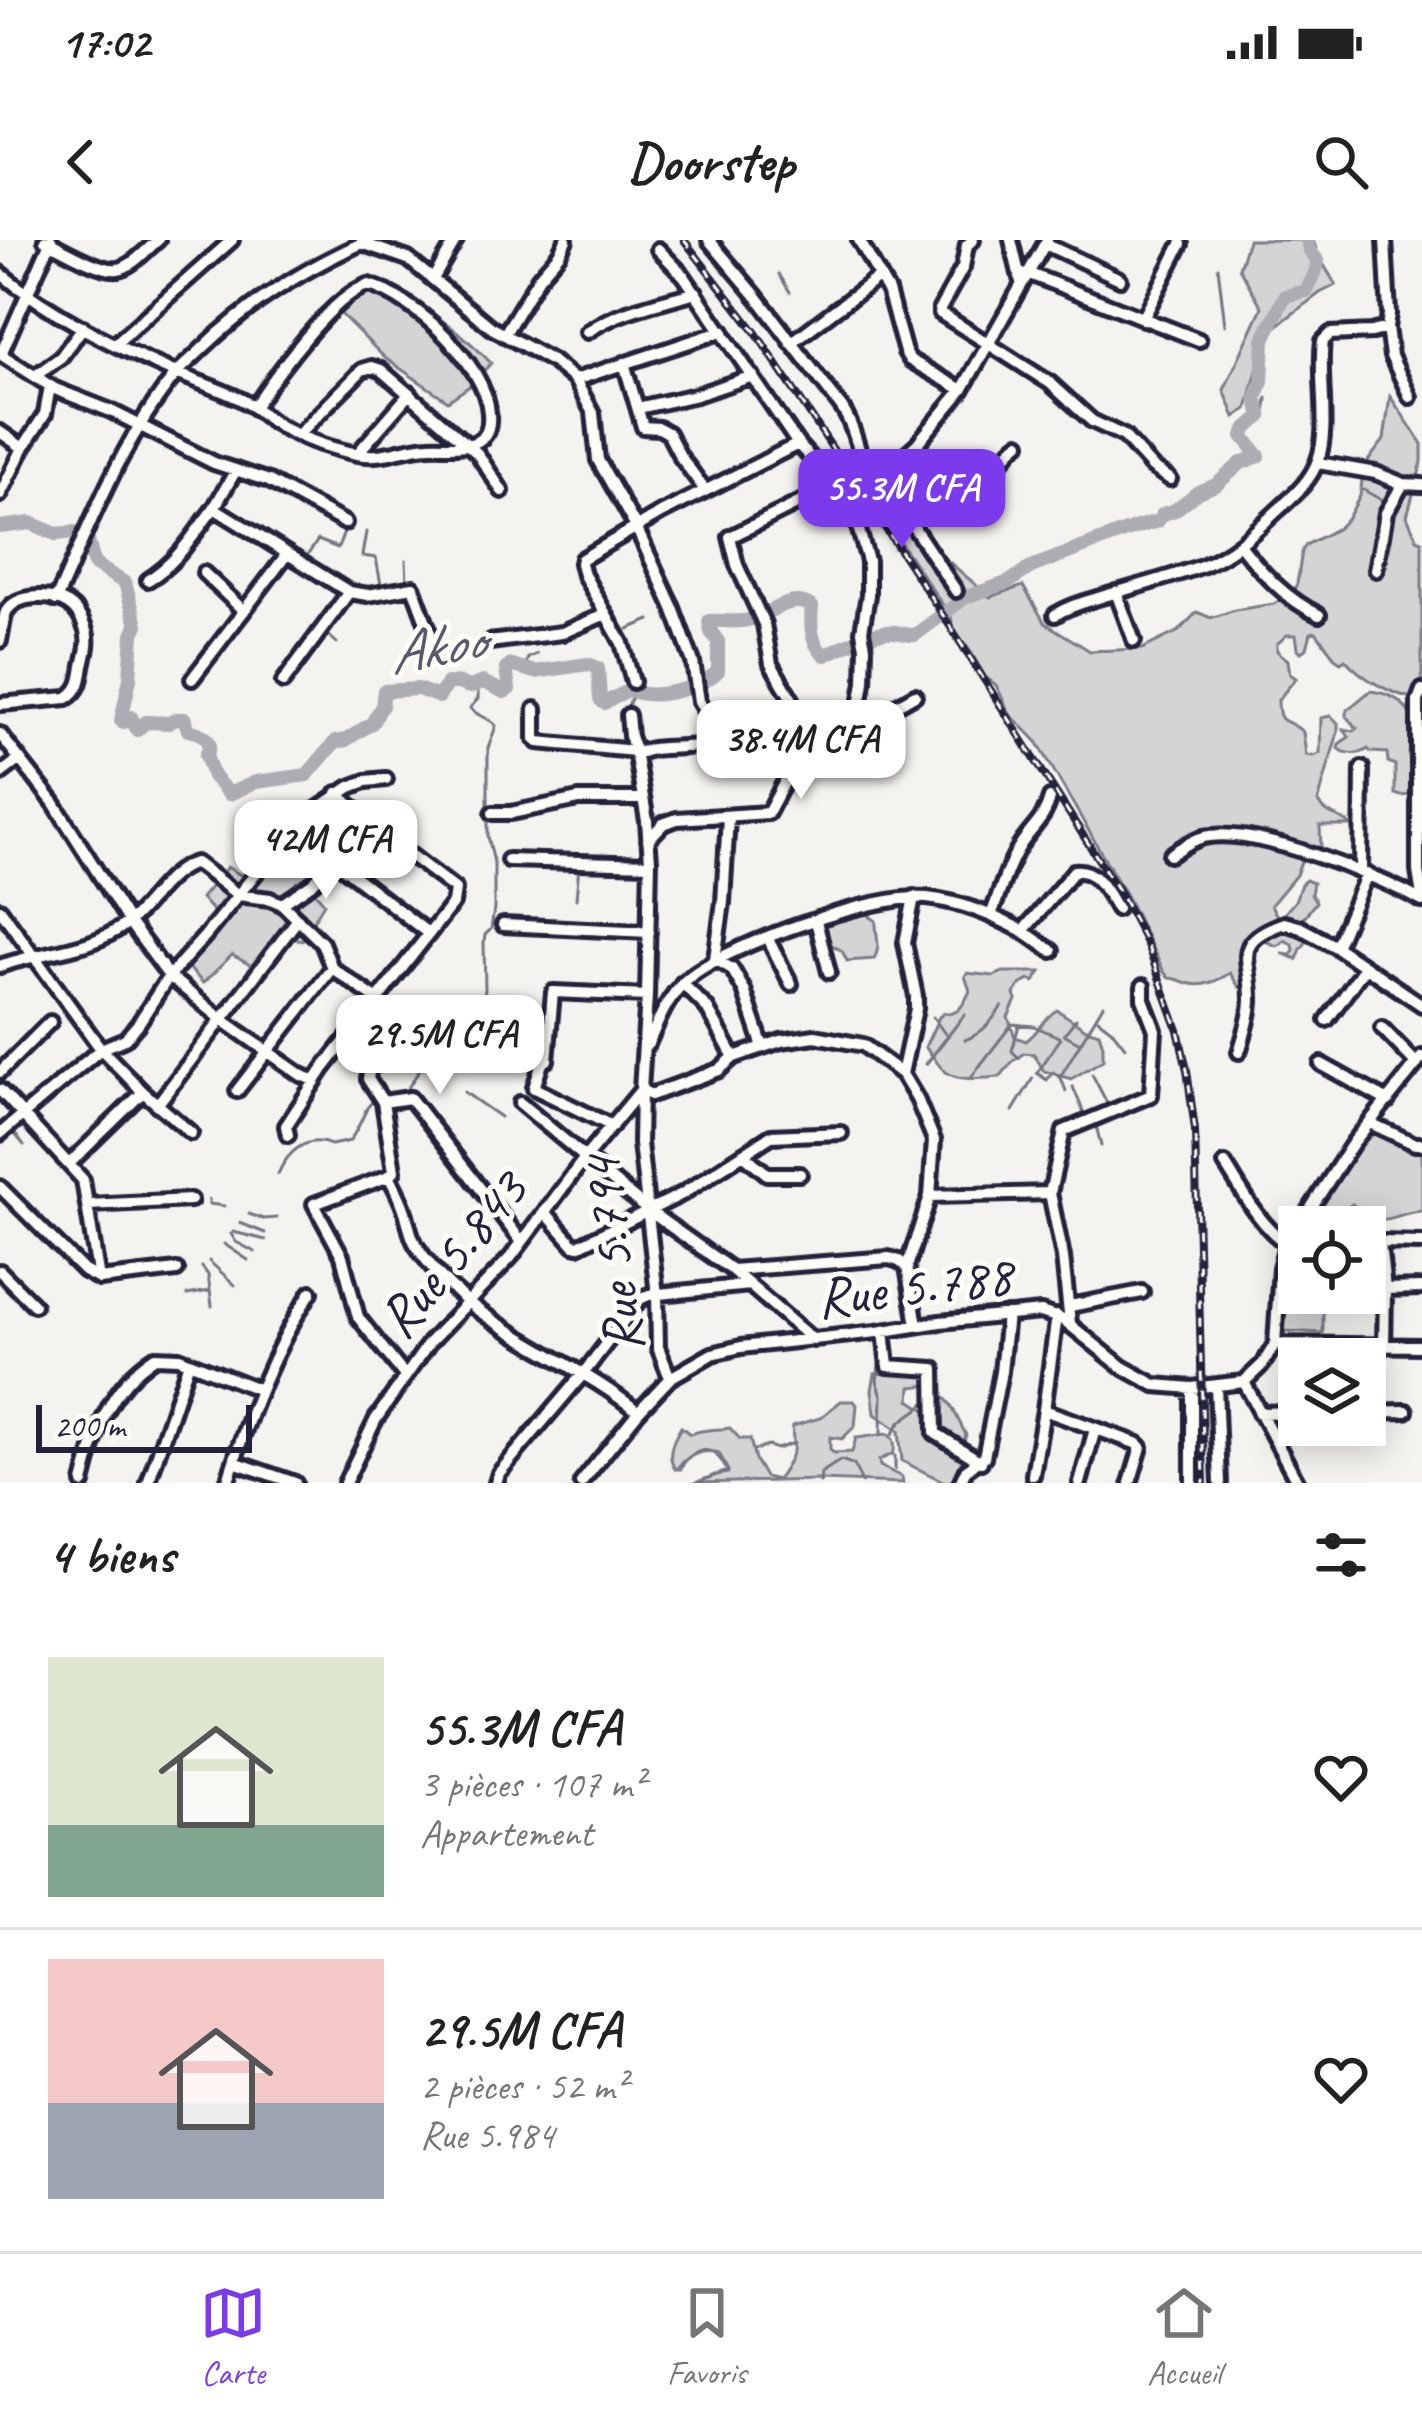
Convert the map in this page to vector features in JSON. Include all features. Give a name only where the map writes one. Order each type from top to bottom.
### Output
[{"type":"street","points":[[158,240],[118,270],[48,241],[1,354],[50,386],[201,457],[269,481],[345,523]]},
{"type":"street","points":[[115,344],[232,240]]},
{"type":"street","points":[[433,279],[456,240]]},
{"type":"street","points":[[503,335],[566,240]]},
{"type":"street","points":[[709,240],[849,419],[870,489],[913,526],[956,591]]},
{"type":"street","points":[[860,240],[888,290],[910,360],[962,390]]},
{"type":"street","points":[[973,240],[940,310],[1050,383],[1092,421],[1124,436],[1170,479]]},
{"type":"street","points":[[1011,240],[1024,277]]},
{"type":"street","points":[[1384,240],[1391,356],[1410,397]]},
{"type":"street","points":[[56,600],[140,425],[176,374],[242,312],[299,274],[364,241],[408,259],[503,335],[552,361],[574,380],[593,413],[598,460],[636,527],[673,608],[714,739],[635,753],[538,742],[535,709]]},
{"type":"street","points":[[851,503],[916,444],[962,390],[1046,242],[1120,279]]},
{"type":"street","points":[[1143,319],[1181,244]]},
{"type":"street","points":[[658,249],[696,292],[798,443],[851,503],[868,561],[862,631],[864,682],[856,729]]},
{"type":"street","points":[[0,273],[27,296],[115,344],[254,406],[298,434],[358,454],[378,457],[420,447],[468,445],[483,438],[489,426],[485,392],[467,358],[413,309],[369,285],[349,294],[316,328],[254,406]]},
{"type":"street","points":[[791,344],[880,276]]},
{"type":"street","points":[[1024,277],[1198,340]]},
{"type":"street","points":[[587,332],[622,314],[696,292]]},
{"type":"street","points":[[35,376],[61,357],[83,327]]},
{"type":"street","points":[[1055,615],[1206,564],[1241,546],[1296,494],[1318,463],[1324,426],[1323,340],[1330,334],[1387,328]]},
{"type":"street","points":[[574,380],[723,331]]},
{"type":"street","points":[[624,363],[643,427],[668,433],[705,490]]},
{"type":"street","points":[[298,434],[362,370],[372,367],[410,393],[477,452],[502,491]]},
{"type":"street","points":[[638,409],[753,376]]},
{"type":"street","points":[[0,495],[47,409],[50,386]]},
{"type":"street","points":[[358,454],[410,393]]},
{"type":"street","points":[[0,432],[23,448]]},
{"type":"street","points":[[893,509],[907,509],[978,482],[1019,442]]},
{"type":"street","points":[[633,682],[622,643],[580,562],[636,527],[798,443]]},
{"type":"street","points":[[1318,463],[1422,485]]},
{"type":"street","points":[[148,580],[178,557],[236,470]]},
{"type":"street","points":[[818,749],[771,664],[730,536],[837,484]]},
{"type":"street","points":[[1376,570],[1386,513],[1402,484]]},
{"type":"street","points":[[214,508],[349,592],[368,595],[413,587],[436,650]]},
{"type":"street","points":[[1241,546],[1294,602],[1319,615]]},
{"type":"street","points":[[192,679],[287,554]]},
{"type":"street","points":[[204,573],[244,611]]},
{"type":"street","points":[[283,682],[349,592]]},
{"type":"street","points":[[1116,592],[1134,641]]},
{"type":"street","points":[[0,641],[7,612],[30,598],[68,604],[88,636],[78,689],[67,698],[0,704]]},
{"type":"street","points":[[489,642],[562,633],[606,614]]},
{"type":"street","points":[[1422,690],[1418,701],[1418,871],[1422,898]]},
{"type":"street","points":[[648,840],[663,824],[677,819],[768,813],[790,774],[818,749],[915,695]]},
{"type":"street","name":"Rue 5.794","points":[[628,715],[650,864],[641,1156],[657,1294],[658,1347],[670,1378]]},
{"type":"street","points":[[0,734],[54,803],[169,976],[224,1021],[315,1081]]},
{"type":"street","points":[[0,774],[20,759]]},
{"type":"street","points":[[1336,947],[1364,872],[1362,768]]},
{"type":"street","points":[[0,1134],[101,1049],[125,1039],[169,976],[281,842],[337,793],[386,779]]},
{"type":"street","points":[[288,1135],[286,1126],[315,1081],[453,903],[455,889],[337,793]]},
{"type":"street","points":[[991,915],[1015,854],[1038,825],[1050,798]]},
{"type":"street","points":[[493,813],[579,799],[643,799]]},
{"type":"street","points":[[715,959],[728,818]]},
{"type":"street","points":[[295,830],[429,934]]},
{"type":"street","points":[[1169,855],[1197,839],[1234,837],[1312,855],[1422,898]]},
{"type":"street","points":[[282,904],[314,882],[334,860]]},
{"type":"street","points":[[508,860],[650,864]]},
{"type":"street","points":[[0,966],[74,949],[116,931],[184,866],[196,863],[238,895],[282,904],[322,943],[332,968],[379,1001]]},
{"type":"street","points":[[1023,931],[1074,871],[1092,874],[1117,909]]},
{"type":"street","points":[[902,1073],[916,1009],[905,943],[914,897]]},
{"type":"street","points":[[644,1052],[672,995],[715,959],[881,901],[914,897],[972,907],[1052,951]]},
{"type":"street","points":[[0,909],[101,1049],[191,1133]]},
{"type":"street","points":[[157,1105],[298,919]]},
{"type":"street","points":[[816,921],[829,972]]},
{"type":"street","points":[[1239,1052],[1251,1003],[1246,950],[1251,939],[1284,923],[1336,947],[1422,1005]]},
{"type":"street","points":[[503,925],[649,932]]},
{"type":"street","points":[[766,938],[791,984]]},
{"type":"street","points":[[715,959],[732,969],[744,990],[763,1047]]},
{"type":"street","points":[[1327,1020],[1365,967]]},
{"type":"street","points":[[237,1090],[332,968]]},
{"type":"street","points":[[682,983],[706,1008],[734,1057]]},
{"type":"street","points":[[1070,1323],[1050,1193],[1064,1131],[1151,1095],[1154,1030],[1143,986]]},
{"type":"street","points":[[612,1126],[534,1088],[547,1060],[553,992],[647,996]]},
{"type":"street","points":[[379,1001],[368,1079],[383,1102],[394,1172],[314,1204],[342,1256],[358,1317],[405,1376]]},
{"type":"street","points":[[0,1072],[50,1022]]},
{"type":"street","points":[[1315,1206],[1353,1143],[1419,1061],[1382,1028]]},
{"type":"street","points":[[640,1090],[651,1095],[682,1086],[719,1070],[734,1057],[781,1041],[815,1036],[863,1045],[902,1073],[934,1140],[930,1196],[908,1268],[917,1325]]},
{"type":"street","points":[[1322,1064],[1388,1101]]},
{"type":"street","points":[[0,1090],[82,1180],[99,1280]]},
{"type":"street","name":"Rue 5.843","points":[[345,1483],[376,1420],[429,1342],[522,1242],[640,1090]]},
{"type":"street","points":[[70,1163],[142,1092]]},
{"type":"street","points":[[383,1102],[405,1097],[415,1101],[522,1242]]},
{"type":"street","points":[[520,1103],[813,1340]]},
{"type":"street","points":[[1370,1123],[1422,1144]]},
{"type":"street","points":[[545,1212],[576,1246],[682,1194],[771,1136],[842,1133]]},
{"type":"street","points":[[743,1154],[767,1174],[800,1174]]},
{"type":"street","points":[[1225,1164],[1278,1238]]},
{"type":"street","points":[[389,1176],[415,1244],[466,1303],[598,1381],[638,1412]]},
{"type":"street","points":[[0,1187],[84,1271],[99,1280],[177,1270]]},
{"type":"street","points":[[930,1196],[1050,1193]]},
{"type":"street","points":[[88,1204],[191,1200]]},
{"type":"street","points":[[1386,1242],[1422,1243]]},
{"type":"street","points":[[732,1270],[889,1258],[908,1268]]},
{"type":"street","points":[[0,1271],[34,1305]]},
{"type":"street","points":[[496,1483],[499,1473],[644,1296],[750,1286]]},
{"type":"street","points":[[1386,1289],[1422,1288]]},
{"type":"street","points":[[226,1483],[260,1390],[310,1292]]},
{"type":"street","points":[[1070,1306],[1142,1292]]},
{"type":"street","points":[[1278,1299],[1275,1346],[1244,1382],[1298,1483]]},
{"type":"street","name":"Rue 5.788","points":[[581,1483],[670,1378],[725,1350],[1031,1312],[1070,1323],[1149,1384],[1192,1388],[1244,1382]]},
{"type":"street","points":[[960,1483],[966,1470],[984,1457],[1007,1315]]},
{"type":"street","points":[[1033,1475],[1057,1316]]},
{"type":"street","points":[[884,1331],[888,1366],[934,1369],[934,1433],[981,1462]]},
{"type":"street","points":[[1386,1347],[1422,1346]]},
{"type":"street","points":[[83,1483],[103,1415],[125,1381],[154,1357],[189,1362],[260,1390]]},
{"type":"street","points":[[148,1483],[189,1362]]},
{"type":"street","points":[[1216,1386],[1220,1483]]},
{"type":"street","points":[[1192,1388],[1192,1483]]},
{"type":"street","points":[[1044,1410],[1140,1445],[1130,1483]]},
{"type":"street","points":[[1386,1412],[1406,1412]]},
{"type":"street","points":[[1258,1413],[1278,1413]]},
{"type":"street","points":[[1080,1483],[1094,1429]]},
{"type":"street","points":[[234,1462],[295,1483]]},
{"type":"shaded area","points":[[1248,240],[1313,240],[1336,285],[1266,334],[1247,409],[1235,417],[1224,390],[1262,307],[1239,268]]},
{"type":"shaded area","points":[[367,289],[403,299],[435,316],[491,363],[448,401],[385,358],[340,313]]},
{"type":"shaded area","points":[[1390,396],[1422,444],[1422,462],[1407,516],[1422,541],[1422,695],[1416,699],[1378,685],[1345,659],[1336,659],[1316,632],[1301,652],[1296,635],[1287,635],[1277,644],[1296,678],[1278,700],[1280,714],[1303,732],[1306,755],[1320,753],[1321,718],[1331,716],[1338,723],[1318,802],[1352,826],[1320,826],[1321,848],[1316,852],[1306,848],[1296,875],[1271,905],[1279,920],[1295,901],[1301,884],[1313,883],[1311,894],[1316,902],[1294,930],[1309,938],[1297,959],[1282,953],[1294,950],[1285,940],[1277,946],[1251,939],[1247,989],[1239,987],[1230,973],[1199,985],[1169,978],[1038,743],[1010,714],[996,685],[985,677],[954,630],[951,617],[878,510],[920,537],[990,597],[1023,586],[1045,623],[1090,651],[1142,649],[1179,631],[1197,612],[1211,618],[1274,604],[1292,593],[1306,545],[1338,528],[1360,496],[1364,466],[1384,440]]},
{"type":"shaded area","points":[[1370,691],[1402,703],[1412,720],[1411,795],[1395,794],[1395,765],[1388,762],[1387,753],[1368,749],[1348,753],[1338,748],[1349,737],[1344,729],[1357,728],[1346,716],[1347,710]]},
{"type":"shaded area","points":[[293,837],[329,861],[307,883],[324,903],[302,940],[280,936],[254,967],[232,955],[203,983],[187,966],[217,916],[201,898],[227,867],[251,881]]},
{"type":"shaded area","points":[[863,911],[876,921],[876,954],[874,959],[847,961],[842,951],[824,940],[821,923]]},
{"type":"shaded area","points":[[1041,972],[1014,994],[1008,1017],[1015,1037],[1026,1041],[1057,1010],[1099,1033],[1103,1060],[1071,1079],[1044,1071],[1034,1054],[1024,1053],[1000,1077],[965,1078],[943,1070],[925,1047],[939,1017],[954,1013],[963,1004],[970,991],[967,973],[994,976]]},
{"type":"shaded area","points":[[1378,1130],[1401,1141],[1422,1139],[1422,1211],[1386,1219],[1386,1206],[1319,1206],[1358,1147]]},
{"type":"shaded area","points":[[1281,1314],[1323,1314],[1323,1333],[1286,1331],[1280,1325]]},
{"type":"shaded area","points":[[929,1373],[929,1385],[911,1387],[910,1400],[927,1411],[936,1398],[945,1398],[966,1435],[957,1483],[947,1483],[902,1461],[899,1431],[875,1414],[875,1374]]},
{"type":"shaded area","points":[[841,1401],[857,1405],[855,1426],[842,1439],[830,1437],[830,1450],[852,1452],[856,1438],[887,1434],[894,1451],[879,1460],[880,1466],[902,1477],[903,1483],[695,1483],[728,1471],[719,1453],[696,1454],[681,1469],[672,1464],[672,1448],[681,1427],[690,1434],[730,1428],[740,1439],[750,1439],[765,1477],[777,1480],[793,1451],[793,1426],[820,1418]]},
{"type":"waterway","name":"Akoo","points":[[0,527],[31,523],[56,534],[87,536],[94,564],[125,583],[137,625],[121,721],[131,717],[137,730],[146,722],[185,719],[188,730],[208,741],[206,755],[213,776],[229,794],[256,782],[307,775],[335,742],[372,723],[384,691],[418,689],[439,697],[447,683],[470,687],[483,682],[504,692],[509,689],[506,669],[511,665],[535,672],[588,664],[598,668],[604,703],[630,690],[676,691],[718,671],[718,641],[709,621],[748,620],[788,603],[804,603],[812,607],[813,634],[825,655],[877,633],[915,635],[966,597],[1009,582],[1031,567],[1158,521],[1216,485],[1241,463],[1259,456],[1243,436],[1261,416],[1256,398],[1262,382],[1264,339],[1285,296],[1306,291],[1315,273],[1318,261],[1307,240]]},
{"type":"waterway","points":[[1218,267],[1225,325]]},
{"type":"waterway","points":[[779,274],[790,292]]},
{"type":"waterway","points":[[1261,416],[1267,398]]},
{"type":"waterway","points":[[1364,490],[1385,502],[1381,509]]},
{"type":"waterway","points":[[306,557],[318,540],[338,548],[345,529]]},
{"type":"waterway","points":[[366,532],[362,556],[376,558],[382,590]]},
{"type":"waterway","points":[[406,560],[407,583]]},
{"type":"waterway","points":[[628,629],[650,620]]},
{"type":"waterway","points":[[325,632],[337,643]]},
{"type":"waterway","points":[[525,667],[528,658],[537,654]]},
{"type":"waterway","points":[[278,1174],[292,1153],[306,1144],[350,1141],[368,1106],[406,1091],[424,1063],[449,1062],[457,1051],[468,1055],[482,1017],[484,942],[494,909],[488,748],[496,726],[470,708],[478,699],[478,685]]},
{"type":"waterway","points":[[628,706],[634,692]]},
{"type":"waterway","points":[[576,899],[579,865]]},
{"type":"waterway","points":[[972,1076],[1012,1024],[1034,1026],[1061,1038],[1037,1073],[1047,1080],[1053,1072],[1060,1077],[1103,1005]]},
{"type":"waterway","points":[[965,1040],[987,1026],[1002,1006]]},
{"type":"waterway","points":[[926,1064],[965,1014]]},
{"type":"waterway","points":[[933,1017],[945,1034]]},
{"type":"waterway","points":[[1076,1019],[1064,1034],[1080,1043]]},
{"type":"waterway","points":[[1098,1019],[1125,1047]]},
{"type":"waterway","points":[[1019,1025],[1012,1051],[1019,1058]]},
{"type":"waterway","points":[[1092,1074],[1108,1105]]},
{"type":"waterway","points":[[1013,1111],[1033,1078]]},
{"type":"waterway","points":[[1061,1078],[1066,1091]]},
{"type":"waterway","points":[[1073,1087],[1086,1118]]},
{"type":"waterway","points":[[464,1092],[500,1117]]},
{"type":"waterway","points":[[1117,1100],[1120,1114]]},
{"type":"waterway","points":[[1095,1121],[1101,1146]]},
{"type":"waterway","points":[[10,1128],[24,1145]]},
{"type":"waterway","points":[[209,1199],[209,1204],[224,1206]]},
{"type":"waterway","points":[[249,1214],[277,1218]]},
{"type":"waterway","points":[[240,1223],[265,1233]]},
{"type":"waterway","points":[[233,1232],[266,1240]]},
{"type":"waterway","points":[[231,1234],[255,1252]]},
{"type":"waterway","points":[[224,1244],[248,1260]]},
{"type":"waterway","points":[[209,1261],[235,1285]]},
{"type":"waterway","points":[[202,1267],[208,1275],[212,1306]]},
{"type":"waterway","points":[[187,1295],[209,1291]]},
{"type":"waterway","points":[[879,1365],[881,1433]]},
{"type":"waterway","points":[[893,1434],[929,1398]]},
{"type":"waterway","points":[[755,1450],[794,1443]]},
{"type":"waterway","points":[[678,1467],[700,1451],[718,1457],[728,1473],[696,1483]]},
{"type":"waterway","points":[[895,1456],[895,1470]]},
{"type":"waterway","points":[[820,1483],[821,1473],[841,1460],[854,1465],[862,1483]]},
{"type":"railway","points":[[684,240],[756,333],[948,623],[1121,895],[1148,947],[1178,1030],[1195,1130],[1204,1483]]}]
